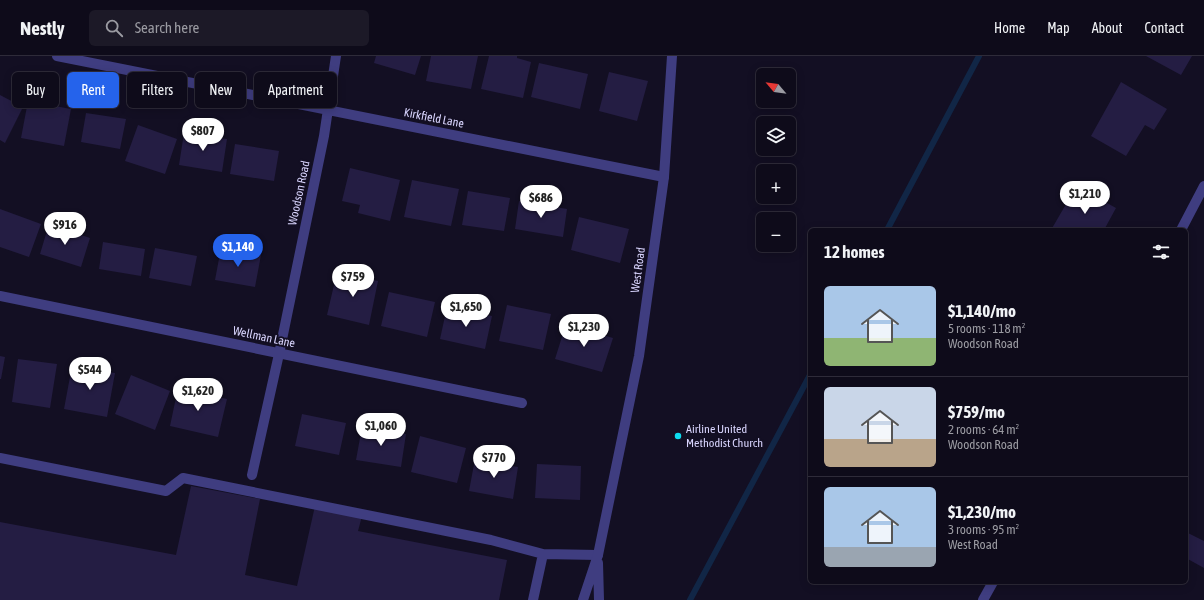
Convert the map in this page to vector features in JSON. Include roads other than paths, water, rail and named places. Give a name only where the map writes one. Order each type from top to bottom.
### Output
[{"type":"street","name":"Kirkfield Lane","points":[[57,56],[664,177]]},
{"type":"street","name":"Woodson Road","points":[[252,475],[279,354],[324,136],[336,56]]},
{"type":"street","name":"West Road","points":[[583,600],[598,555],[639,356],[664,177],[672,56]]},
{"type":"street","points":[[1181,228],[1204,186]]},
{"type":"street","name":"Wellman Lane","points":[[0,296],[522,403]]},
{"type":"street","points":[[0,458],[166,491],[183,478],[491,540],[543,554],[598,555]]},
{"type":"street","points":[[533,600],[543,554]]},
{"type":"street","name":"West Road","points":[[598,555],[599,600]]},
{"type":"street","points":[[983,600],[992,584]]},
{"type":"waterway","points":[[888,228],[979,56]]},
{"type":"waterway","points":[[690,600],[808,379]]},
{"type":"place","name":"Airline United Methodist Church","points":[[678,436]]}]
